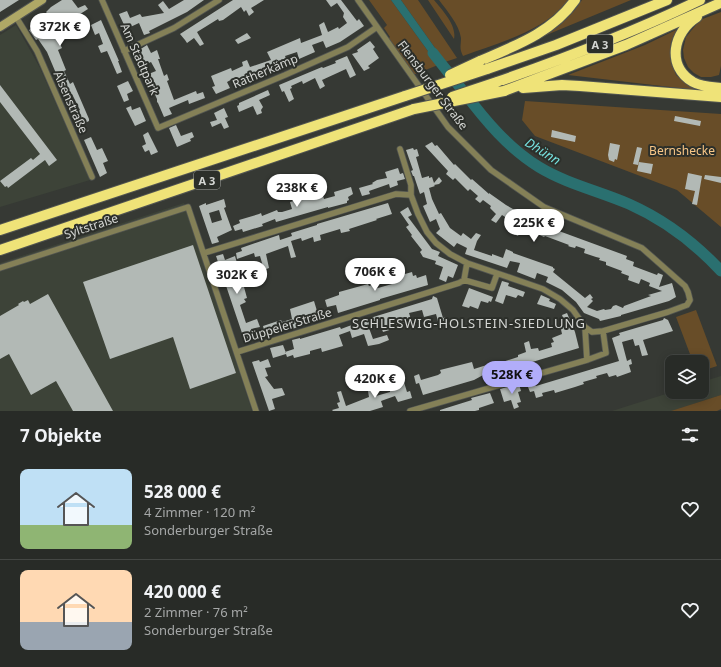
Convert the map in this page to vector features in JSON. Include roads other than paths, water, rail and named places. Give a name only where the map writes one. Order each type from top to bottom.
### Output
[{"type":"highway","points":[[484,65],[535,35],[563,14],[575,0]]},
{"type":"highway","points":[[632,15],[652,0]]},
{"type":"highway","name":"A 3","points":[[0,230],[404,96],[484,65],[556,45],[667,0]]},
{"type":"highway","name":"A 3","points":[[0,250],[560,60],[596,46],[700,0]]},
{"type":"highway","points":[[720,4],[695,18],[686,26],[677,40],[675,50],[680,69],[690,79],[700,85],[721,88]]},
{"type":"highway","points":[[506,90],[626,45],[720,4]]},
{"type":"highway","points":[[414,109],[506,90],[562,85],[721,97]]},
{"type":"main road","points":[[0,27],[42,0]]},
{"type":"street","name":"Am Stadtpark","points":[[102,0],[158,128]]},
{"type":"street","points":[[124,51],[174,28],[219,0]]},
{"type":"street","name":"Flensburger Straße","points":[[358,0],[448,127],[490,170],[544,207],[642,248],[685,286],[690,300],[686,305],[668,312],[603,331]]},
{"type":"street","name":"Alsenstraße","points":[[16,17],[37,51],[92,177]]},
{"type":"street","name":"Ratherkämp","points":[[158,128],[348,47],[377,27]]},
{"type":"street","points":[[400,149],[411,185],[411,195],[418,214],[427,232],[436,243],[450,254],[467,263],[543,290],[560,299],[573,310],[584,327],[592,332],[603,331],[606,353],[587,360],[410,411]]},
{"type":"street","points":[[256,411],[204,252],[396,194],[411,195]]},
{"type":"street","name":"Syltstraße","points":[[0,268],[188,207],[204,252]]},
{"type":"street","points":[[467,263],[464,280],[492,288],[497,274]]},
{"type":"street","name":"Düppeler Straße","points":[[237,352],[459,283],[464,280]]},
{"type":"street","points":[[584,327],[587,360]]},
{"type":"water","points":[[391,0],[401,0],[445,62],[438,65]]},
{"type":"waterway","name":"Dhünn","points":[[433,53],[471,102],[498,133],[517,151],[550,173],[572,183],[618,199],[655,217],[679,233],[701,251],[721,271]]},
{"type":"district","name":"SCHLESWIG-HOLSTEIN-SIEDLUNG","points":[[469,323]]},
{"type":"park label","name":"Bernshecke","points":[[682,150]]}]
